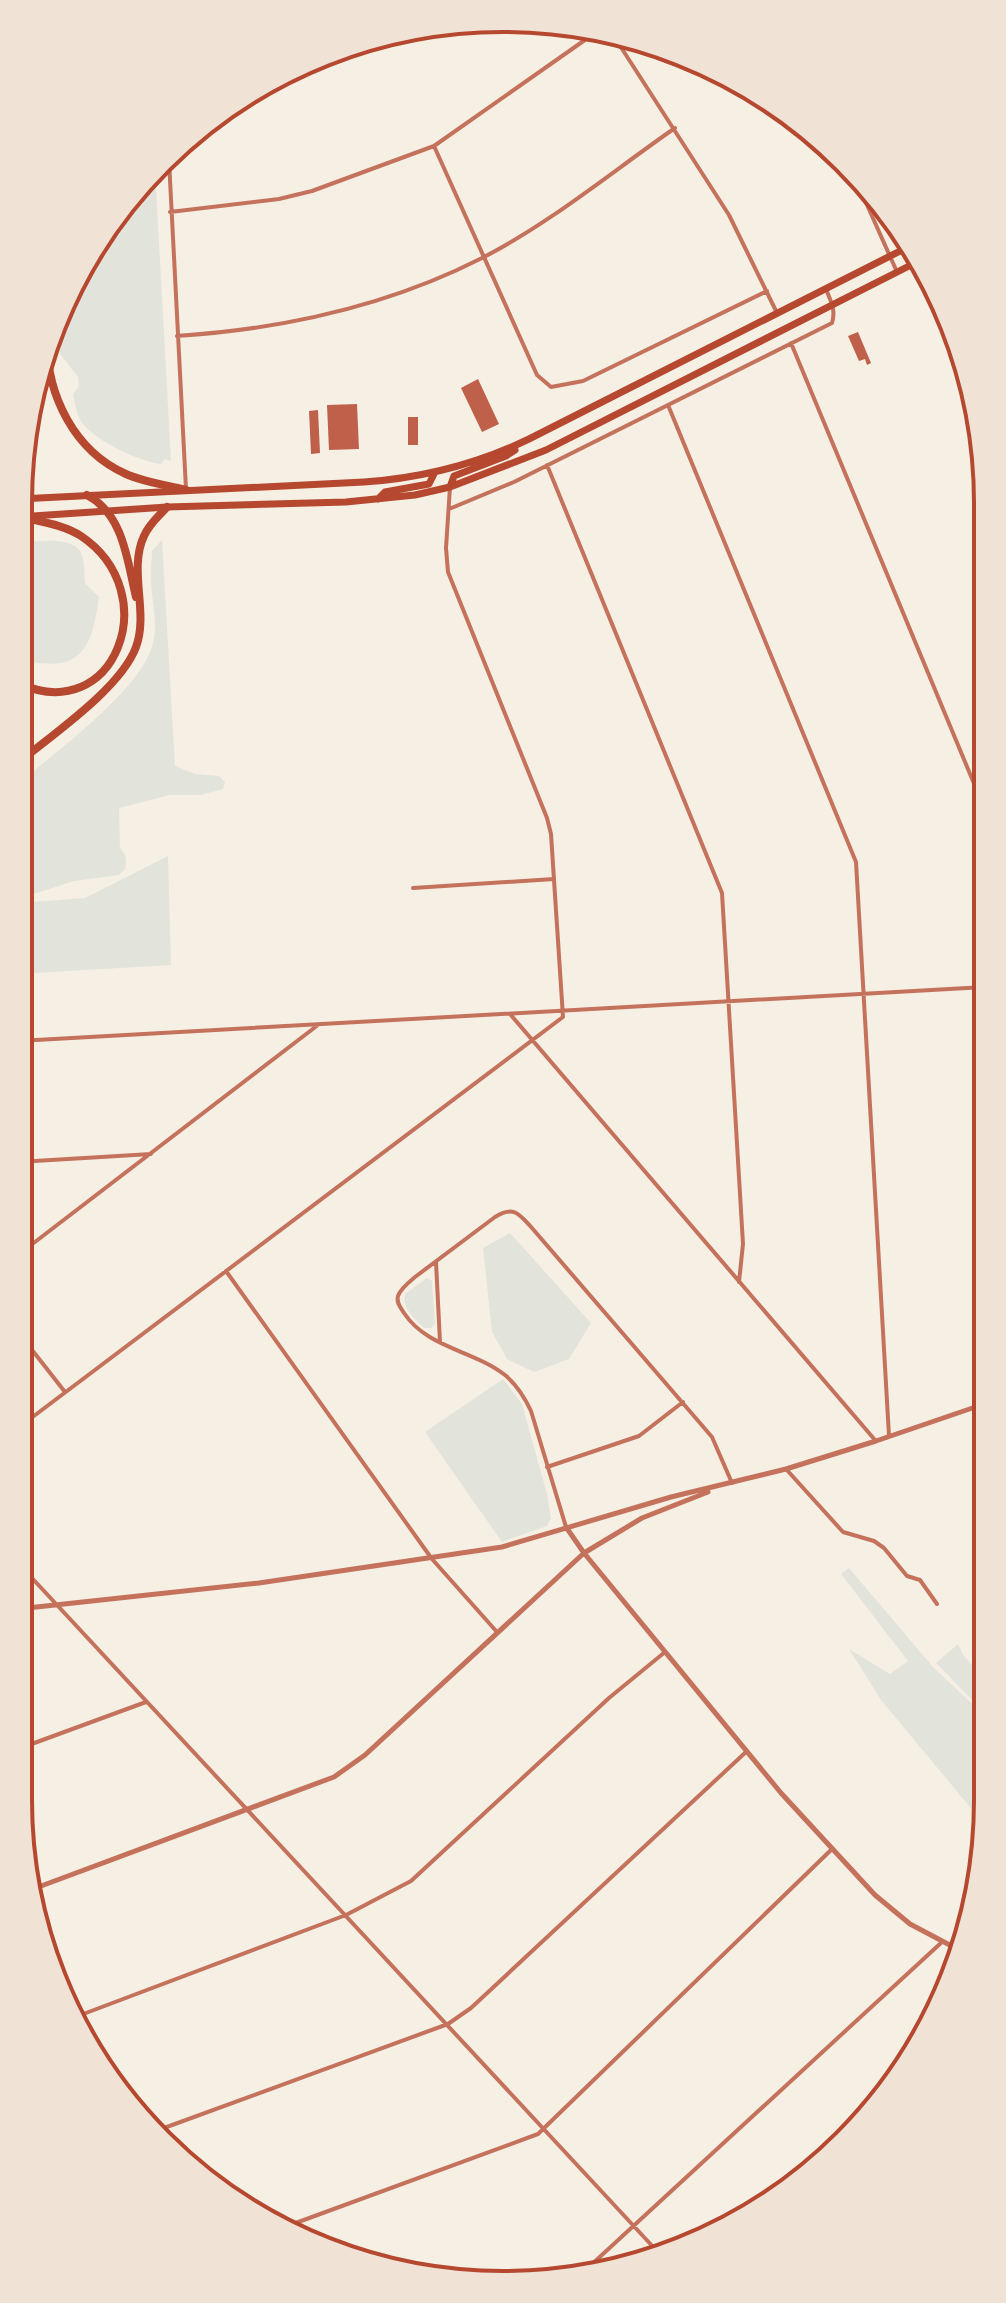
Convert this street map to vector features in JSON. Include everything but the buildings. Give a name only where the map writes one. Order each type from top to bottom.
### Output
[{"type":"highway","points":[[50,375],[56,396],[76,434],[91,450],[127,474],[186,490]]},
{"type":"highway","points":[[87,495],[108,510],[121,538],[140,613]]},
{"type":"highway","points":[[32,751],[119,677],[137,645],[140,548],[152,523],[167,507]]},
{"type":"highway","points":[[32,520],[64,527],[94,546],[118,579],[123,596],[125,628],[115,655],[104,671],[89,682],[56,691],[32,688]]},
{"type":"main road","points":[[32,498],[364,482],[434,474],[481,460],[529,439],[901,251]]},
{"type":"main road","points":[[32,516],[377,499],[450,487],[546,450],[910,266]]},
{"type":"main road","points":[[777,313],[784,329]]},
{"type":"main road","points":[[450,487],[454,476],[506,456],[529,439]]},
{"type":"main road","points":[[377,499],[385,492],[429,484],[434,474]]},
{"type":"street","points":[[170,212],[301,194],[344,182],[434,146],[586,39]]},
{"type":"street","points":[[621,47],[729,215],[777,313]]},
{"type":"street","points":[[177,336],[301,322],[427,282],[483,258],[675,128]]},
{"type":"street","points":[[434,146],[537,375],[551,387],[583,381],[767,291]]},
{"type":"street","points":[[169,171],[186,490]]},
{"type":"street","points":[[865,202],[897,272]]},
{"type":"street","points":[[449,509],[547,465],[832,323],[833,305],[825,289]]},
{"type":"street","points":[[791,343],[974,784]]},
{"type":"street","points":[[668,405],[850,844],[858,876],[889,1437]]},
{"type":"street","points":[[547,465],[722,893],[743,1244],[739,1282]]},
{"type":"street","points":[[32,1417],[563,1017],[553,847],[547,818],[448,572],[446,548],[450,487]]},
{"type":"street","points":[[413,888],[555,879]]},
{"type":"street","points":[[32,1040],[974,988]]},
{"type":"street","points":[[510,1014],[876,1441]]},
{"type":"street","points":[[32,1244],[320,1024]]},
{"type":"street","points":[[32,1161],[153,1153]]},
{"type":"street","points":[[732,1483],[712,1437],[516,1211],[509,1209],[495,1217],[403,1288],[397,1297],[418,1331],[493,1368],[514,1384],[531,1411],[566,1527],[584,1553],[781,1793],[832,1849],[888,1907],[910,1924],[951,1946]]},
{"type":"street","points":[[436,1262],[440,1342]]},
{"type":"street","points":[[226,1271],[432,1559],[497,1632]]},
{"type":"street","points":[[32,1350],[65,1392]]},
{"type":"street","points":[[547,1467],[639,1436],[683,1402]]},
{"type":"street","points":[[32,1608],[259,1583],[502,1547],[671,1497],[786,1469],[974,1408]]},
{"type":"street","points":[[786,1469],[843,1532],[874,1541],[884,1548],[907,1576],[920,1580],[937,1604]]},
{"type":"street","points":[[40,1886],[334,1777],[355,1762],[584,1553],[642,1518],[732,1483]]},
{"type":"street","points":[[32,1578],[653,2246]]},
{"type":"street","points":[[84,2014],[346,1915],[419,1875],[609,1698],[665,1652]]},
{"type":"street","points":[[32,1744],[146,1702]]},
{"type":"street","points":[[165,2128],[448,2024],[471,2008],[747,1751]]},
{"type":"street","points":[[296,2223],[538,2134],[832,1849]]},
{"type":"street","points":[[593,2262],[942,1942]]},
{"type":"shaded area","points":[[156,185],[171,461],[165,459],[161,464],[141,459],[119,450],[90,431],[78,414],[73,394],[79,386],[78,377],[60,354],[68,323],[95,267],[129,216]]},
{"type":"shaded area","points":[[162,540],[175,766],[195,774],[219,776],[225,782],[223,789],[201,795],[170,795],[119,808],[120,848],[126,862],[125,869],[119,875],[74,881],[32,894],[32,772],[115,700],[146,661],[155,628],[152,551]]},
{"type":"shaded area","points":[[32,542],[69,543],[80,551],[85,583],[99,597],[96,615],[87,643],[80,653],[71,660],[32,661]]},
{"type":"shaded area","points":[[168,856],[171,965],[32,973],[32,902],[85,898]]},
{"type":"shaded area","points":[[510,1233],[591,1323],[569,1359],[534,1372],[507,1359],[492,1332],[483,1248]]},
{"type":"shaded area","points":[[427,1278],[432,1281],[435,1324],[431,1328],[424,1328],[413,1317],[405,1299],[405,1294]]},
{"type":"shaded area","points":[[503,1379],[522,1404],[551,1518],[547,1526],[502,1542],[425,1432]]},
{"type":"shaded area","points":[[849,1568],[933,1667],[974,1706],[974,1812],[881,1700],[849,1649],[890,1674],[908,1661],[841,1574]]},
{"type":"shaded area","points":[[958,1644],[974,1667],[974,1702],[936,1663]]}]
